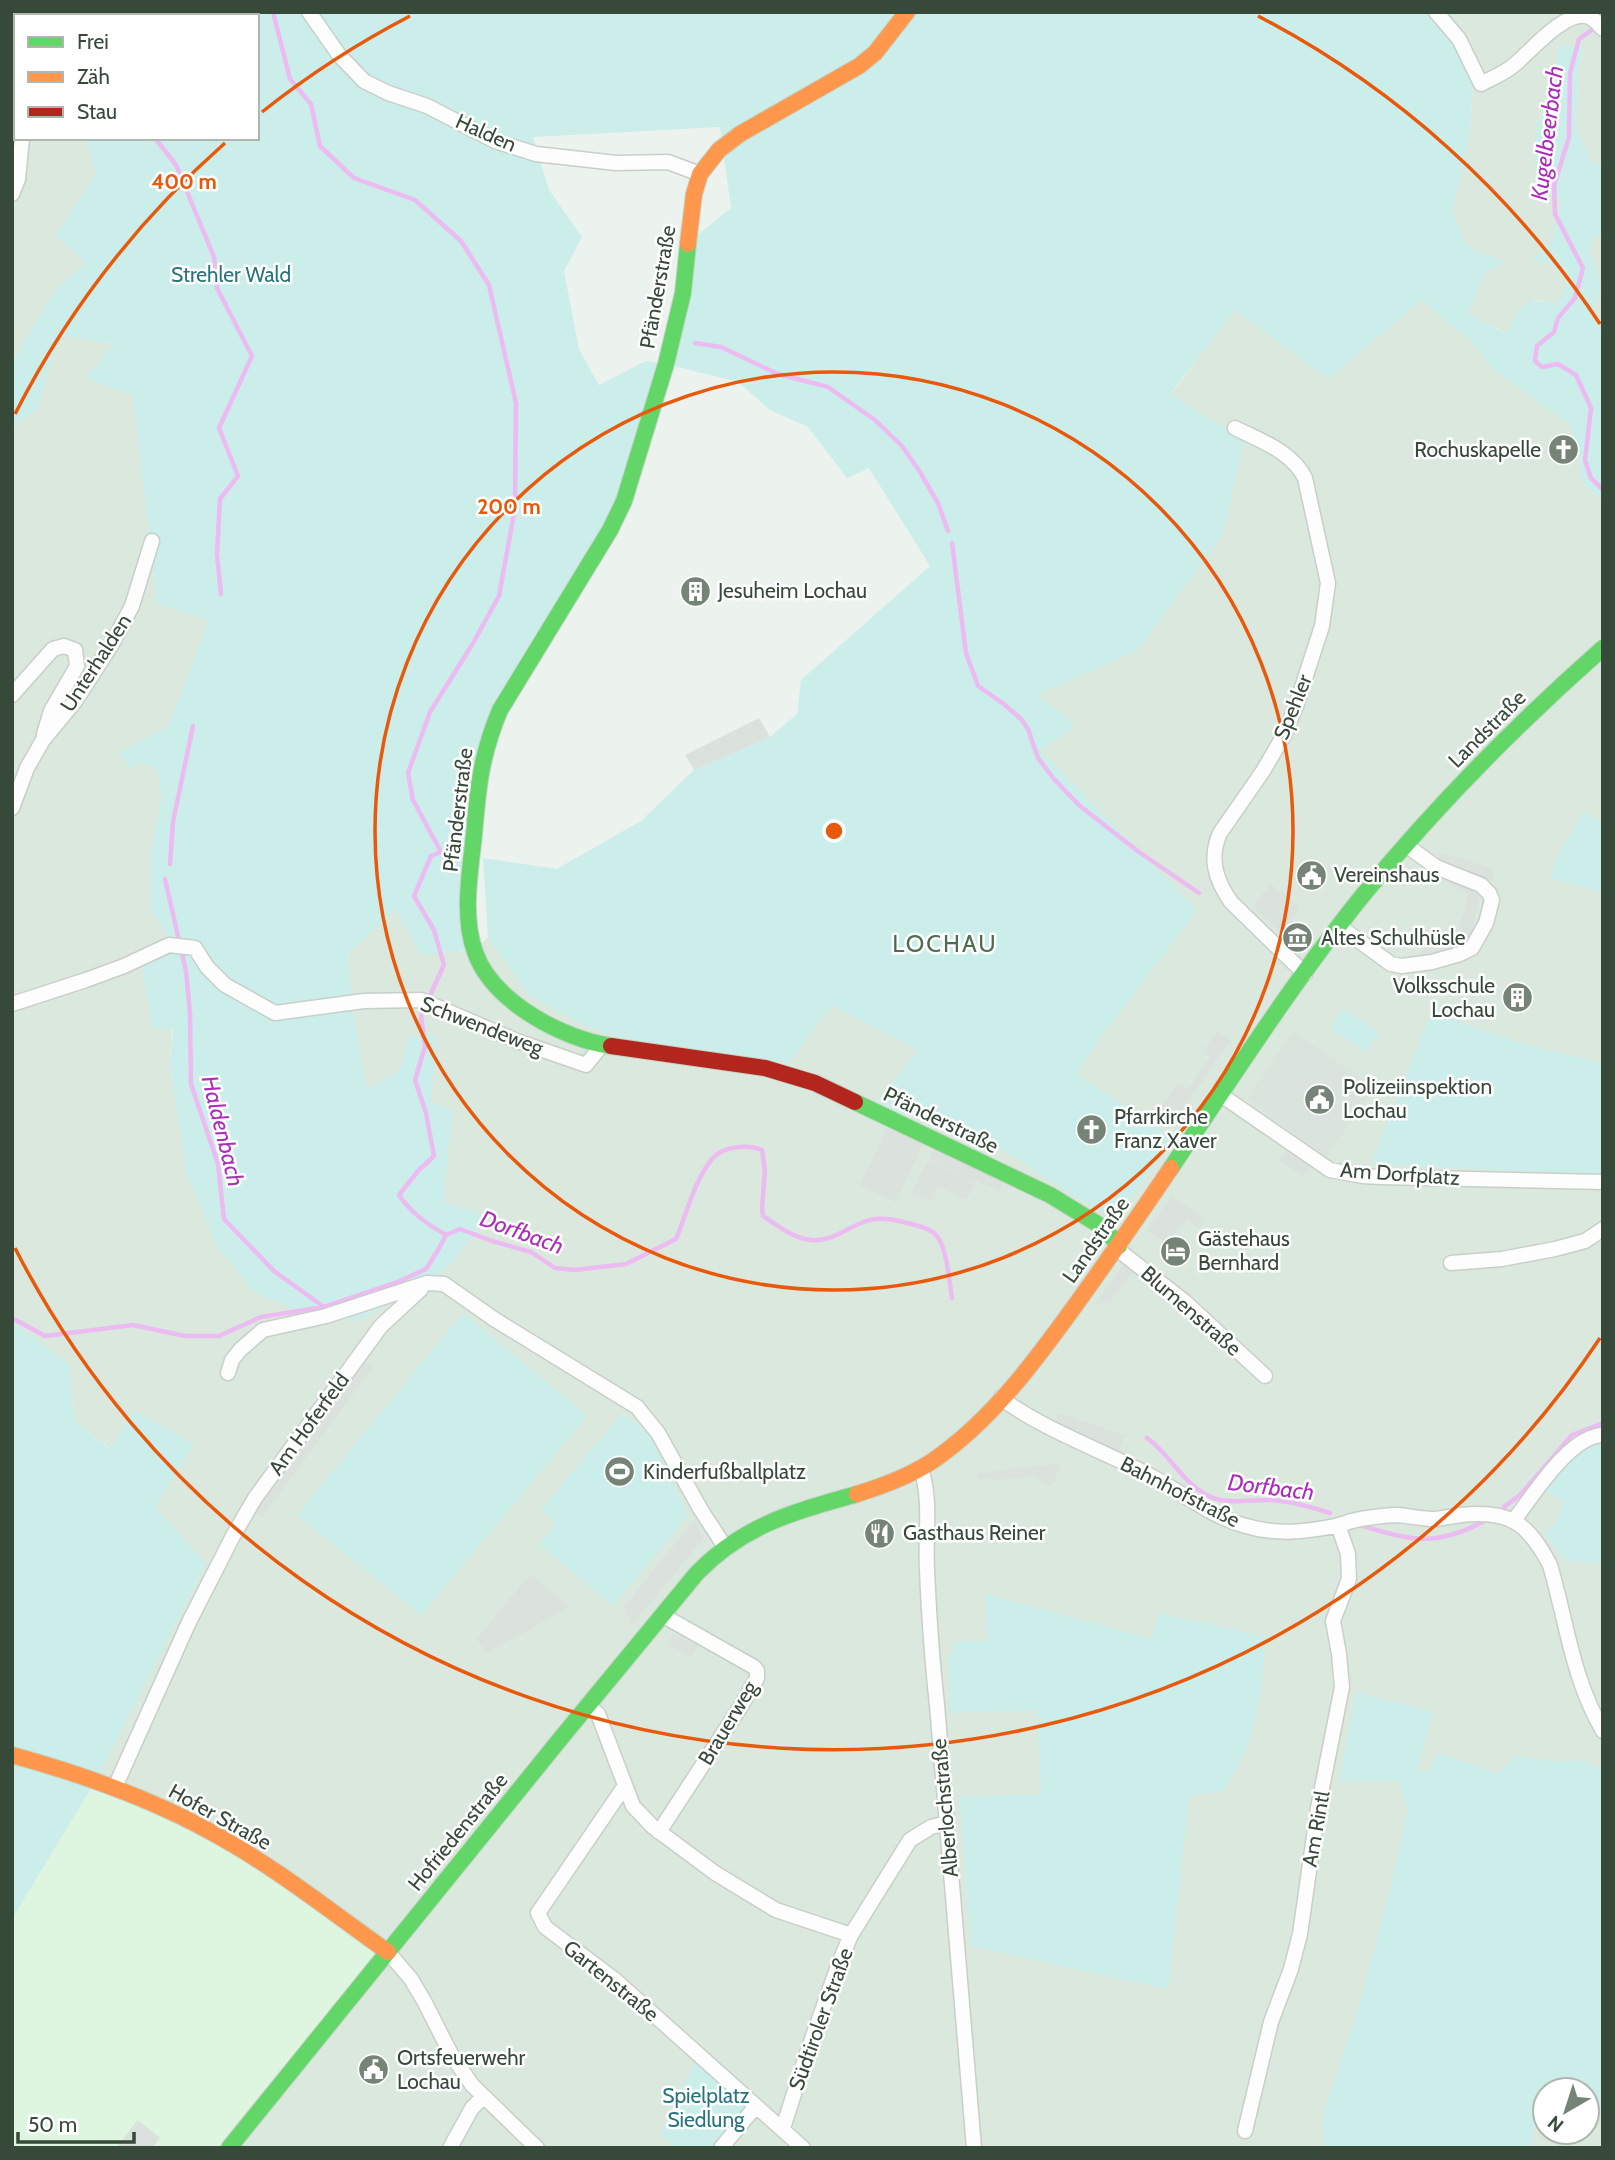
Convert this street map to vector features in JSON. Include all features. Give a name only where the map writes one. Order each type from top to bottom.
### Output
[{"type":"street","name":"Halden","points":[[309,12],[339,55],[364,81],[388,93],[427,106],[495,141],[536,154],[616,163],[668,162],[700,174]]},
{"type":"street","name":"Pfänderstraße","points":[[907,12],[867,60],[740,134],[719,149],[700,174],[694,194],[682,293],[666,364],[624,501],[604,541],[500,710],[488,738],[480,770],[469,881],[468,912],[474,951],[481,966],[500,990],[528,1014],[560,1032],[601,1045],[765,1068],[815,1083],[1051,1195],[1104,1228],[1119,1246]]},
{"type":"street","points":[[1436,12],[1459,39],[1481,84],[1511,68],[1530,52],[1541,38],[1563,23],[1582,15],[1588,16],[1599,25]]},
{"type":"street","points":[[12,194],[18,179],[22,140]]},
{"type":"street","name":"Spehler","points":[[1235,428],[1284,453],[1300,468],[1305,478],[1328,583],[1322,626],[1296,706],[1274,753],[1220,833],[1215,845],[1214,866],[1222,889],[1231,902],[1305,974]]},
{"type":"street","name":"Unterhalden","points":[[12,808],[27,768],[43,740],[76,700],[112,645],[132,607],[152,541]]},
{"type":"street","name":"Unterhalden","points":[[12,695],[53,649],[64,646],[75,650],[77,666],[51,711],[43,740]]},
{"type":"street","name":"Landstraße","points":[[821,1504],[873,1489],[920,1468],[954,1445],[1001,1398],[1119,1246],[1339,926],[1406,845],[1506,738],[1603,648]]},
{"type":"street","points":[[1339,926],[1391,964],[1402,966],[1460,954],[1472,948],[1486,923],[1492,900],[1489,893],[1481,885],[1436,867],[1406,845]]},
{"type":"street","name":"Schwendeweg","points":[[12,1004],[99,975],[169,945],[195,948],[207,967],[225,985],[275,1013],[364,1001],[426,1002],[517,1041],[586,1065],[601,1045]]},
{"type":"street","name":"Am Dorfplatz","points":[[1221,1095],[1330,1170],[1382,1177],[1603,1182]]},
{"type":"street","points":[[1451,1263],[1502,1259],[1555,1249],[1585,1241],[1603,1229]]},
{"type":"street","name":"Blumenstraße","points":[[1119,1246],[1122,1253],[1184,1301],[1265,1376]]},
{"type":"street","points":[[228,1373],[232,1360],[240,1350],[263,1330],[326,1317],[427,1283],[444,1284],[494,1319],[637,1407],[659,1433],[701,1510],[725,1547]]},
{"type":"street","name":"Am Hoferfeld","points":[[115,1787],[189,1622],[233,1536],[256,1498],[381,1326],[427,1283]]},
{"type":"street","name":"Bahnhofstraße","points":[[1001,1398],[1043,1423],[1150,1475],[1220,1518],[1247,1527],[1277,1532],[1304,1531],[1358,1519],[1394,1515],[1435,1519],[1487,1514],[1503,1515],[1514,1520]]},
{"type":"street","points":[[1603,1434],[1575,1447],[1514,1520],[1531,1535],[1550,1564],[1579,1684],[1603,1731]]},
{"type":"street","name":"Alberlochstraße","points":[[920,1468],[926,1484],[930,1645],[974,2148]]},
{"type":"street","name":"Hofriedenstraße","points":[[229,2148],[587,1706],[701,1570],[725,1547],[750,1530],[772,1519],[821,1504]]},
{"type":"street","name":"Am Rintl","points":[[1245,2131],[1271,2022],[1291,1969],[1300,1934],[1318,1808],[1342,1687],[1332,1620],[1349,1579],[1348,1554],[1338,1525]]},
{"type":"street","name":"Brauerweg","points":[[659,1832],[757,1678],[754,1667],[663,1615]]},
{"type":"street","points":[[587,1706],[598,1714],[633,1806],[659,1832],[715,1873],[776,1910],[852,1935]]},
{"type":"street","name":"Hofer Straße","points":[[12,1755],[115,1787],[164,1807],[238,1847],[388,1952]]},
{"type":"street","name":"Gartenstraße","points":[[624,1787],[538,1913],[545,1927],[614,1979],[803,2148]]},
{"type":"street","name":"Südtiroler Straße","points":[[783,2128],[826,2000],[852,1935],[910,1840],[930,1827],[947,1823]]},
{"type":"street","points":[[388,1952],[425,2001],[464,2074],[483,2097],[537,2148]]},
{"type":"street","points":[[450,2148],[472,2108],[483,2097]]},
{"type":"street","points":[[721,2148],[756,2106]]},
{"type":"shaded area","points":[[1450,12],[1603,12],[1603,162],[1592,164],[1575,124],[1577,79],[1582,48],[1559,46],[1553,92],[1538,123],[1562,200],[1552,242],[1569,281],[1559,303],[1535,300],[1507,334],[1468,314],[1485,272],[1495,257],[1475,252],[1464,242],[1453,211],[1470,132],[1473,86]]},
{"type":"shaded area","points":[[12,47],[14,140],[86,140],[96,173],[55,236],[86,262],[53,293],[12,364]]},
{"type":"shaded area","points":[[1603,236],[1603,331],[1591,317],[1601,288],[1588,250],[1594,237]]},
{"type":"shaded area","points":[[1422,299],[1469,338],[1491,367],[1571,426],[1579,451],[1583,485],[1603,500],[1603,2148],[235,2148],[96,1780],[155,1507],[135,1410],[111,1449],[74,1421],[69,1365],[12,1321],[12,428],[37,409],[60,335],[114,344],[133,394],[157,604],[209,620],[169,726],[141,763],[157,768],[162,798],[151,852],[177,950],[170,1063],[186,1172],[448,1267],[485,1216],[442,1202],[453,1110],[431,1102],[399,1071],[367,1090],[353,1014],[348,954],[395,908],[474,951],[488,937],[528,994],[831,1005],[918,1050],[878,1101],[905,1115],[1040,750],[1060,712],[1036,695],[1137,651],[1170,395],[1235,310],[1328,378]]},
{"type":"shaded area","points":[[759,718],[770,737],[694,770],[685,755]]},
{"type":"shaded area","points":[[1438,852],[1492,868],[1493,881],[1438,863]]},
{"type":"shaded area","points":[[1449,878],[1471,886],[1480,895],[1471,936],[1447,953],[1427,957],[1419,955],[1429,944],[1442,942],[1458,930],[1468,898],[1467,893],[1448,884]]},
{"type":"shaded area","points":[[1271,884],[1300,908],[1280,932],[1253,906]]},
{"type":"shaded area","points":[[1218,1031],[1231,1040],[1168,1129],[1153,1118],[1178,1083],[1188,1089],[1210,1057],[1203,1051]]},
{"type":"shaded area","points":[[1293,1031],[1375,1088],[1326,1157],[1247,1099]]},
{"type":"shaded area","points":[[887,1128],[923,1144],[896,1202],[860,1185]]},
{"type":"shaded area","points":[[935,1147],[1004,1180],[1000,1191],[930,1159]]},
{"type":"shaded area","points":[[1286,1150],[1310,1167],[1303,1176],[1279,1160]]},
{"type":"shaded area","points":[[928,1160],[975,1183],[966,1200],[938,1186],[930,1201],[912,1192]]},
{"type":"shaded area","points":[[1172,1196],[1205,1219],[1198,1228],[1187,1219],[1167,1243],[1147,1231]]},
{"type":"shaded area","points":[[1124,1264],[1134,1271],[1109,1302],[1095,1304]]},
{"type":"shaded area","points":[[365,1361],[373,1367],[262,1517],[254,1512]]},
{"type":"shaded area","points":[[1058,1413],[1125,1435],[1116,1459],[1054,1428]]},
{"type":"shaded area","points":[[1062,1463],[1051,1486],[1044,1484],[1036,1476],[979,1479],[979,1473]]},
{"type":"shaded area","points":[[695,1519],[703,1539],[633,1624],[624,1607]]},
{"type":"shaded area","points":[[530,1574],[570,1607],[486,1653],[477,1639]]},
{"type":"shaded area","points":[[673,1634],[698,1646],[692,1657],[668,1644]]},
{"type":"shaded area","points":[[96,1780],[164,1807],[388,1952],[235,2148],[12,2148],[12,1919]]},
{"type":"shaded area","points":[[138,2120],[160,2138],[152,2148],[116,2148]]},
{"type":"green space","name":"Strehler Wald","points":[[12,12],[1450,12],[1473,86],[1470,132],[1453,211],[1464,242],[1475,252],[1495,257],[1505,263],[1485,272],[1468,314],[1506,334],[1524,305],[1536,301],[1558,303],[1569,281],[1564,268],[1532,260],[1552,242],[1562,200],[1540,188],[1535,173],[1534,143],[1538,123],[1553,92],[1559,45],[1583,48],[1577,79],[1575,123],[1592,164],[1603,162],[1603,236],[1594,237],[1588,250],[1601,288],[1591,317],[1603,331],[1603,500],[1583,485],[1579,451],[1571,426],[1491,367],[1469,338],[1422,300],[1328,379],[1235,310],[1170,394],[1244,441],[1223,534],[1137,651],[1037,695],[1075,727],[1040,750],[1197,910],[1076,1074],[1173,1138],[1125,1206],[1098,1212],[1012,1155],[943,1125],[945,1119],[915,1101],[905,1116],[878,1101],[918,1050],[831,1005],[790,1063],[618,1037],[583,1025],[528,994],[488,937],[483,858],[557,869],[641,821],[694,770],[770,737],[797,714],[801,680],[930,566],[869,468],[847,478],[808,427],[770,410],[738,382],[666,364],[624,501],[546,632],[480,770],[474,951],[421,955],[395,909],[348,954],[353,1014],[367,1090],[399,1071],[409,1037],[436,1035],[431,1102],[453,1110],[443,1201],[486,1216],[448,1267],[360,1321],[310,1316],[254,1292],[217,1246],[186,1172],[170,1063],[173,1029],[152,1029],[142,965],[177,949],[151,911],[151,852],[162,798],[157,768],[141,763],[130,768],[119,753],[169,726],[209,620],[157,604],[133,395],[85,378],[114,344],[60,335],[37,409],[12,428],[12,364],[53,293],[86,262],[55,236],[96,173],[86,140],[259,140],[259,14],[14,14],[14,48]],"holes":[[[720,127],[731,208],[689,242],[666,364],[646,361],[599,385],[579,349],[564,271],[582,237],[549,190],[533,137]]]},
{"type":"green space","points":[[1583,812],[1603,823],[1602,892],[1550,878],[1555,861]]},
{"type":"green space","points":[[1435,1003],[1459,1022],[1520,1043],[1603,1063],[1603,1175],[1371,1164]]},
{"type":"green space","points":[[1343,1008],[1379,1033],[1366,1052],[1330,1028]]},
{"type":"green space","points":[[463,1313],[587,1416],[421,1615],[297,1515]]},
{"type":"green space","points":[[12,1321],[69,1365],[74,1421],[110,1449],[134,1410],[194,1445],[155,1507],[206,1564],[96,1780],[12,1919]]},
{"type":"green space","name":"Kinderfußballplatz","points":[[622,1413],[650,1435],[688,1515],[613,1606],[539,1544],[556,1523],[541,1510]]},
{"type":"green space","points":[[1603,1442],[1603,1564],[1564,1560],[1545,1533],[1557,1522],[1564,1502],[1547,1490],[1576,1452]]},
{"type":"green space","points":[[986,1594],[1152,1639],[1159,1613],[1266,1637],[1256,1717],[1235,1772],[1223,1791],[1189,1796],[1168,1989],[971,1946],[960,1797],[1041,1794],[1037,1710],[951,1713],[948,1655],[953,1654],[953,1642],[987,1641]]},
{"type":"green space","points":[[1356,1692],[1433,1712],[1417,1772],[1429,1771],[1439,1753],[1498,1774],[1517,1756],[1557,1762],[1584,1760],[1603,1771],[1603,2116],[1601,2076],[1531,2076],[1531,2148],[1324,2148],[1322,2118],[1357,2014],[1408,1810],[1398,1780],[1339,1782]]},
{"type":"green space","name":"Spielplatz Siedlung","points":[[697,2059],[742,2100],[743,2111],[711,2148],[676,2148],[660,2134]]},
{"type":"waterway","points":[[273,12],[290,79],[311,104],[320,146],[354,178],[415,200],[461,241],[489,285],[516,403],[515,508],[499,596],[430,712],[408,773],[413,800],[441,852],[431,856],[414,896],[434,930],[444,965],[421,1015],[425,1047],[415,1080],[426,1113],[434,1156],[399,1195],[420,1218],[446,1235]]},
{"type":"waterway","name":"Kugelbeerbach","points":[[1596,27],[1579,39],[1570,73],[1569,137],[1554,186],[1555,214],[1583,268],[1575,298],[1558,318],[1554,332],[1537,346],[1535,361],[1542,367],[1558,364],[1576,375],[1591,408],[1585,460],[1591,478],[1603,490]]},
{"type":"waterway","name":"Haldenbach","points":[[157,140],[176,165],[214,257],[217,288],[252,356],[219,428],[238,476],[220,499],[217,554],[221,594]]},
{"type":"waterway","points":[[695,343],[721,347],[778,374],[828,387],[875,420],[902,446],[920,472],[938,503],[948,531]]},
{"type":"waterway","points":[[952,543],[966,653],[978,686],[1022,720],[1038,758],[1080,806],[1139,852],[1199,893]]},
{"type":"waterway","name":"Haldenbach","points":[[170,864],[173,822],[193,726]]},
{"type":"waterway","name":"Haldenbach","points":[[165,879],[186,971],[190,1013],[191,1084],[218,1164],[224,1219],[274,1271],[324,1307]]},
{"type":"waterway","name":"Dorfbach","points":[[12,1318],[45,1336],[133,1325],[185,1336],[219,1336],[261,1317],[324,1307],[398,1282],[426,1269],[446,1235],[460,1229],[531,1252],[555,1268],[575,1270],[626,1264],[676,1239],[696,1187],[712,1159],[722,1151],[743,1147],[762,1150],[765,1171],[763,1216],[792,1234],[811,1240],[832,1237],[875,1219],[894,1220],[933,1232],[938,1237],[947,1262],[952,1298]]},
{"type":"waterway","name":"Dorfbach","points":[[1504,1507],[1520,1495],[1572,1435],[1603,1423]]},
{"type":"waterway","name":"Dorfbach","points":[[1147,1438],[1185,1478],[1211,1497],[1233,1501],[1278,1501],[1330,1513]]},
{"type":"waterway","name":"Dorfbach","points":[[1363,1526],[1425,1539],[1454,1534],[1486,1520]]},
{"type":"traffic: fast","points":[[611,1046],[592,1042],[551,1026],[531,1015],[497,986],[484,970],[471,938],[469,879],[479,786],[484,757],[494,726],[500,710],[610,530],[624,501],[666,364],[683,293],[688,244]]},
{"type":"traffic: fast","points":[[1171,1168],[1288,995],[1363,895],[1478,767],[1539,706],[1603,648]]},
{"type":"traffic: fast","points":[[855,1102],[1050,1195],[1104,1228],[1119,1246]]},
{"type":"traffic: fast","points":[[229,2148],[697,1573],[715,1556],[752,1531],[791,1514],[857,1494]]},
{"type":"traffic: slow","points":[[688,244],[694,194],[700,174],[719,150],[740,134],[859,66],[875,53],[907,12]]},
{"type":"traffic: slow","points":[[857,1494],[895,1481],[931,1462],[975,1427],[995,1407],[1049,1341],[1171,1168]]},
{"type":"traffic: slow","points":[[12,1755],[114,1788],[187,1819],[257,1859],[388,1952]]},
{"type":"traffic: jam","points":[[611,1046],[765,1068],[815,1083],[855,1102]]},
{"type":"place","name":"Rochuskapelle","points":[[1564,450]]},
{"type":"place","name":"Jesuheim Lochau","points":[[695,591]]},
{"type":"place","name":"Vereinshaus","points":[[1311,875]]},
{"type":"place","name":"Altes Schulhüsle","points":[[1298,938]]},
{"type":"place","name":"Volksschule Lochau","points":[[1518,998]]},
{"type":"place","name":"Polizeiinspektion Lochau","points":[[1320,1099]]},
{"type":"place","name":"Pfarrkirche Franz Xaver","points":[[1091,1129]]},
{"type":"place","name":"Gästehaus Bernhard","points":[[1175,1251]]},
{"type":"place","name":"Kinderfußballplatz","points":[[620,1472]]},
{"type":"place","name":"Gasthaus Reiner","points":[[880,1533]]},
{"type":"place","name":"Ortsfeuerwehr Lochau","points":[[374,2070]]},
{"type":"district","name":"LOCHAU","points":[[945,944]]}]
